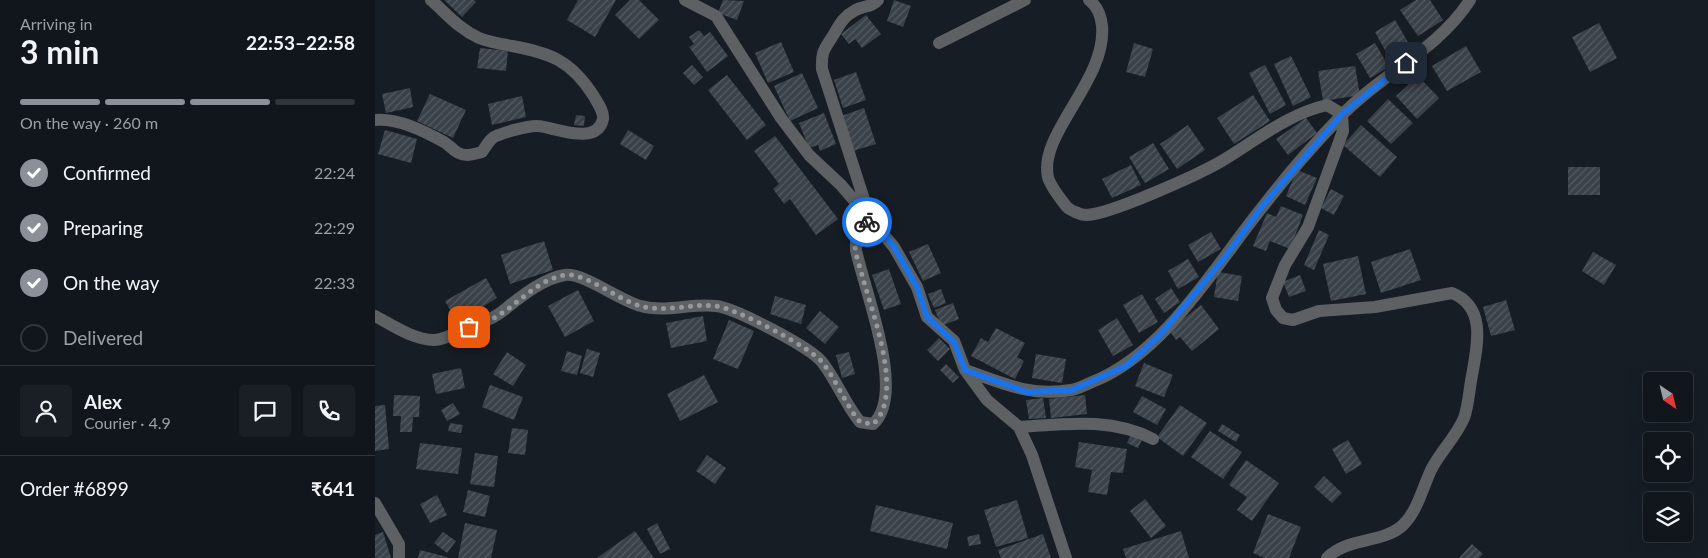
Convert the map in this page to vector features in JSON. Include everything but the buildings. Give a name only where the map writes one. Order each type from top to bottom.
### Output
[{"type":"street","points":[[375,120],[387,119],[409,126],[445,143],[455,152],[467,155],[482,152],[492,138],[509,132],[537,126],[557,132],[580,134],[593,132],[601,125],[603,116],[599,105],[581,76],[562,61],[539,51],[480,39],[462,29],[431,0]]},
{"type":"street","points":[[685,0],[716,16],[781,118],[809,156],[841,185],[894,247],[917,287],[927,317],[954,342],[965,370],[987,400],[1019,427],[1032,455],[1066,558]]},
{"type":"street","points":[[871,218],[822,69],[822,57],[824,49],[834,35],[839,22],[856,10],[871,7],[878,0]]},
{"type":"street","points":[[939,43],[1025,0]]},
{"type":"street","points":[[1089,0],[1101,16],[1103,35],[1097,65],[1050,147],[1048,176],[1067,208],[1085,216],[1103,212],[1183,180],[1218,163],[1284,122],[1313,108],[1327,105],[1342,114]]},
{"type":"street","points":[[965,370],[1027,392],[1072,390],[1126,366],[1159,336],[1225,257],[1263,205],[1342,114],[1431,43],[1459,17],[1470,0]]},
{"type":"street","points":[[1327,558],[1351,544],[1397,530],[1407,520],[1431,470],[1465,417],[1478,328],[1475,315],[1469,305],[1462,298],[1452,294],[1375,307],[1319,311],[1293,320],[1283,318],[1276,310],[1272,298],[1285,265],[1308,227],[1343,131],[1342,114]]},
{"type":"street","points":[[375,316],[414,335],[434,340],[494,318],[525,293],[565,275],[579,277],[624,301],[643,307],[672,308],[696,304],[719,306],[794,340],[820,359],[860,422],[873,424],[881,417],[885,408],[886,387],[883,348],[869,303],[856,250],[856,237],[871,218]]},
{"type":"street","points":[[1019,427],[1073,422],[1136,430],[1153,439]]},
{"type":"street","points":[[375,503],[399,544],[399,558]]},
{"type":"way so far","points":[[469,327],[494,318],[525,293],[565,275],[579,277],[624,301],[643,307],[672,308],[696,304],[719,306],[794,340],[820,359],[860,422],[873,424],[881,417],[885,408],[886,387],[883,348],[869,303],[856,250],[856,237],[867,222]]},
{"type":"route","points":[[867,222],[871,218],[894,247],[917,287],[927,317],[954,342],[965,370],[1027,392],[1072,390],[1126,366],[1159,336],[1225,257],[1263,205],[1322,136],[1342,114],[1406,63]]}]
